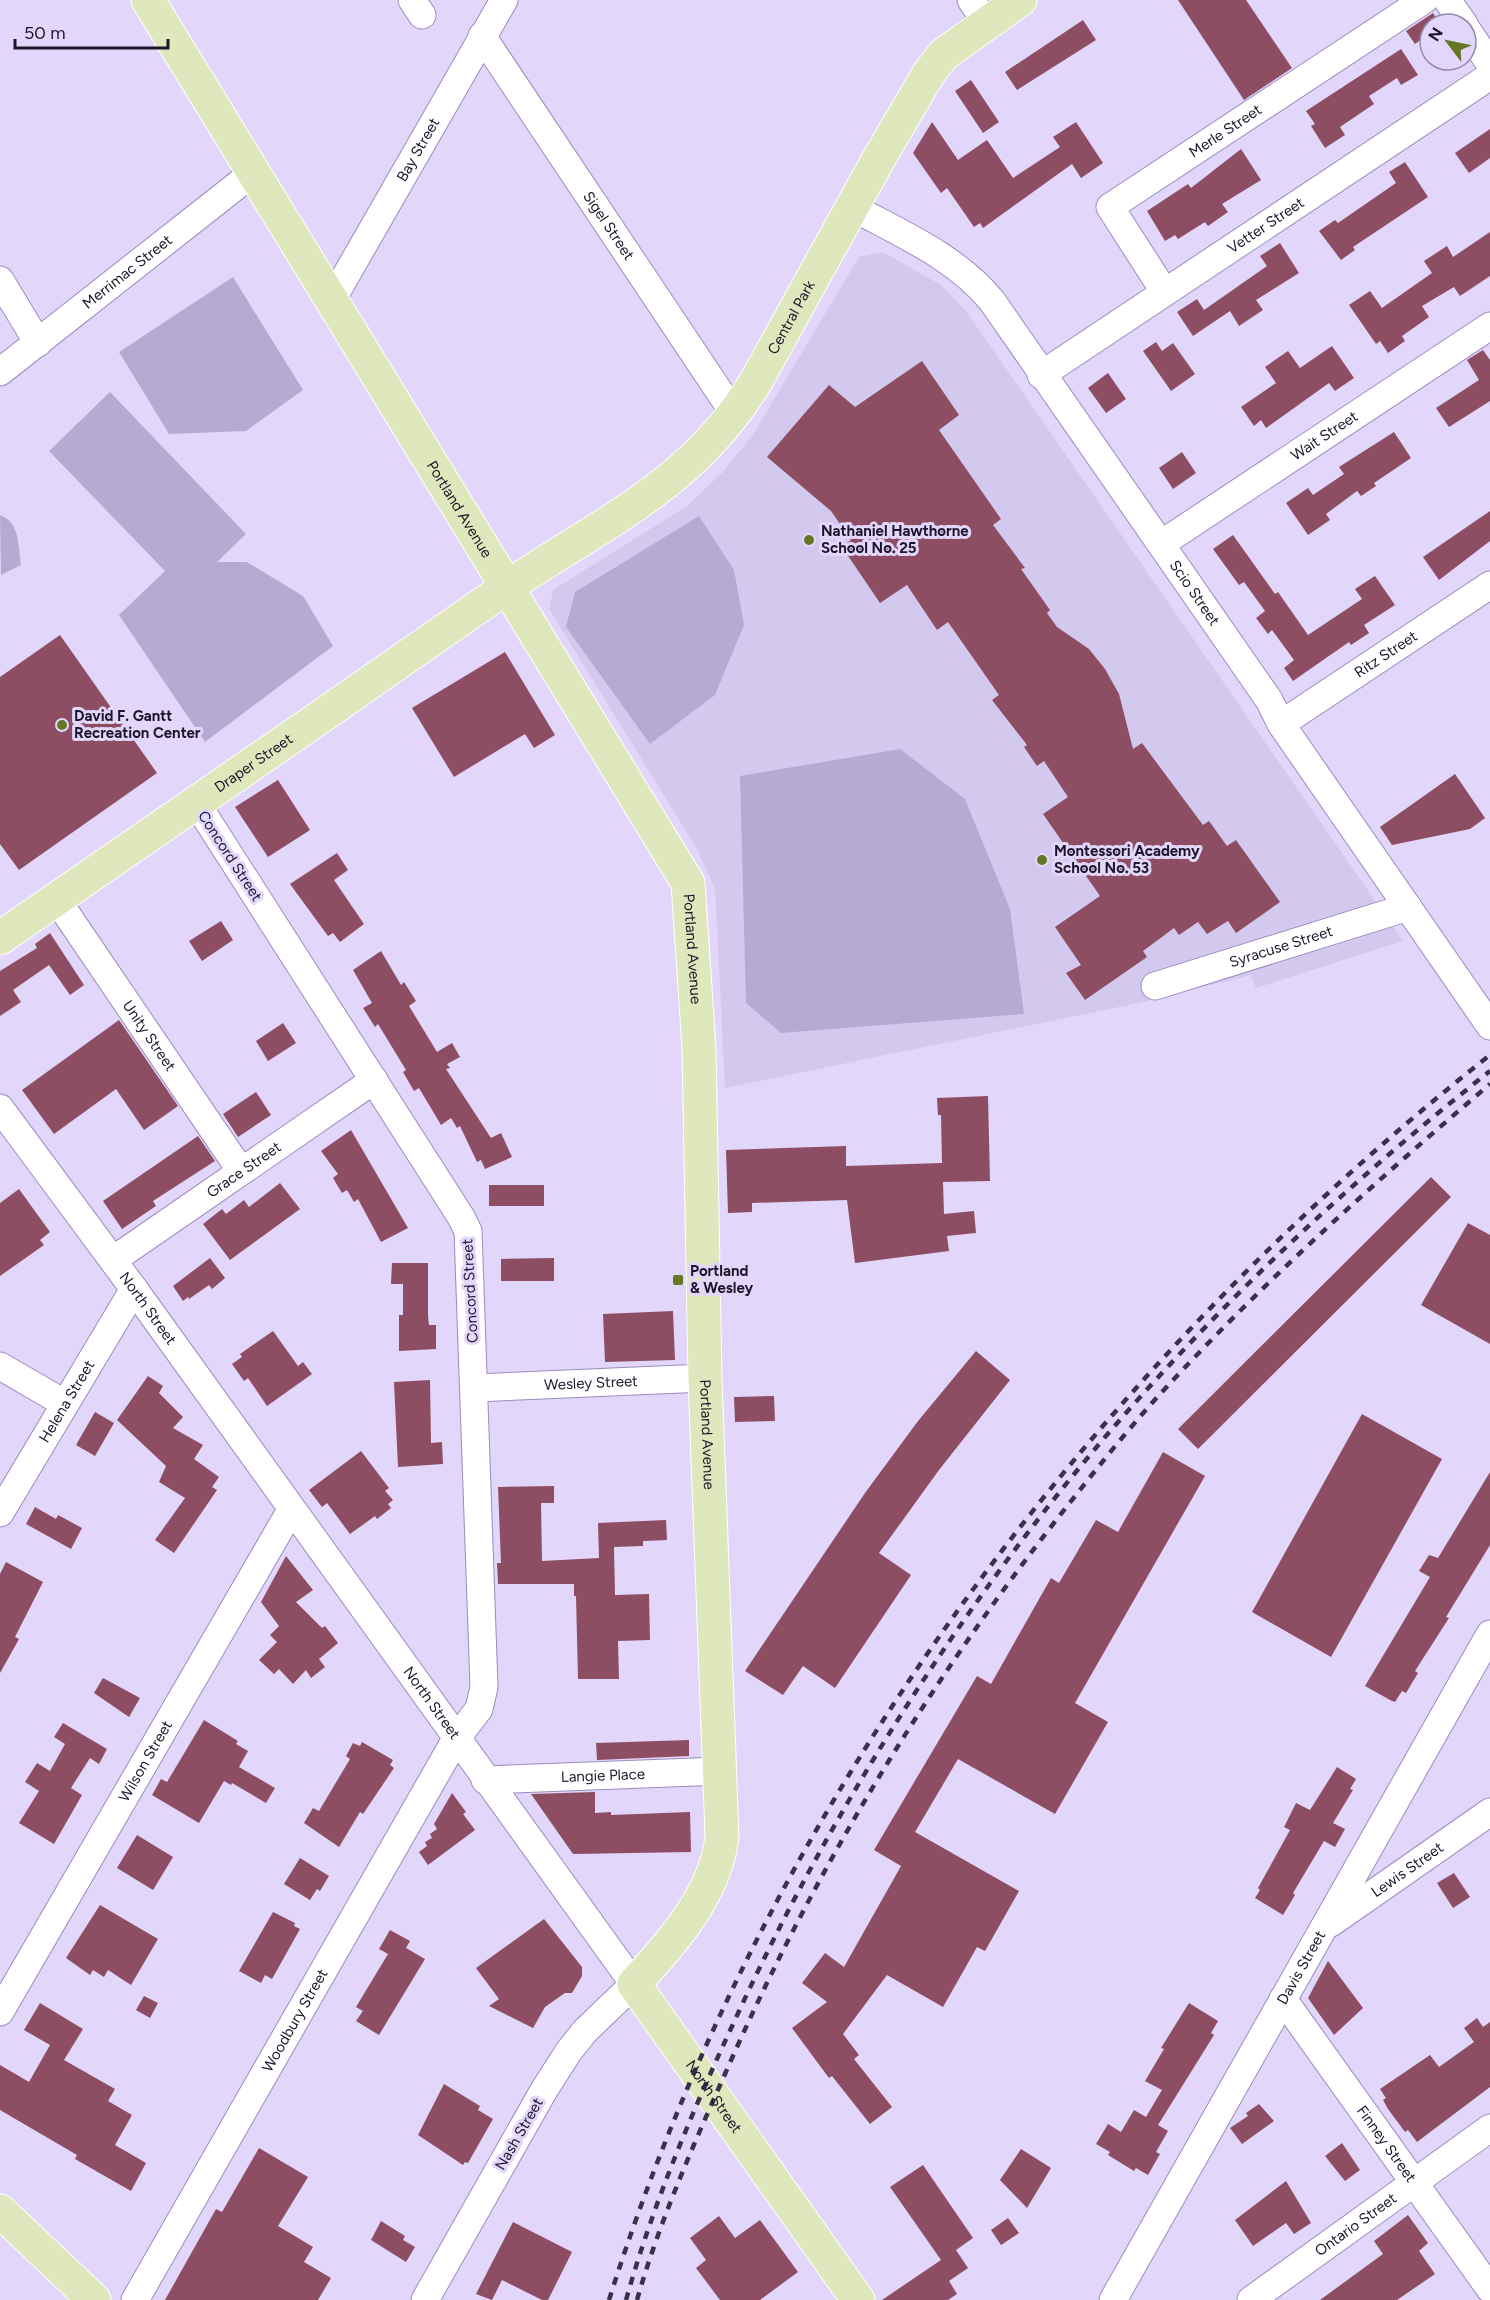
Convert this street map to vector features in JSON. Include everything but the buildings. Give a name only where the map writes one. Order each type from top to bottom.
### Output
[{"type":"main road","name":"Portland Avenue","points":[[148,0],[333,298],[688,883],[699,1048],[705,1378],[722,1837],[718,1864],[676,1938],[634,1984]]},
{"type":"main road","name":"Central Park","points":[[507,587],[628,511],[670,480],[693,461],[735,415],[929,73],[978,11],[1020,0]]},
{"type":"main road","name":"Draper Street","points":[[0,938],[197,804],[507,587]]},
{"type":"main road","name":"North Street","points":[[634,1984],[858,2300]]},
{"type":"main road","points":[[0,2211],[94,2300]]},
{"type":"street","name":"Bay Street","points":[[333,298],[504,0]]},
{"type":"street","name":"Merle Street","points":[[1164,291],[1110,207],[1424,0]]},
{"type":"street","name":"Sigel Street","points":[[482,36],[735,415]]},
{"type":"street","points":[[1478,44],[1490,64]]},
{"type":"street","name":"Vetter Street","points":[[1041,375],[1490,76]]},
{"type":"street","name":"Merrimac Street","points":[[0,372],[254,172]]},
{"type":"street","name":"Scio Street","points":[[852,207],[950,261],[975,280],[1269,700],[1281,724],[1490,1026]]},
{"type":"street","points":[[0,280],[38,343]]},
{"type":"street","name":"Wait Street","points":[[1161,544],[1490,326]]},
{"type":"street","name":"Ritz Street","points":[[1281,724],[1490,585]]},
{"type":"street","name":"Concord Street","points":[[197,804],[468,1231],[484,1687],[479,1709],[456,1739]]},
{"type":"street","name":"Unity Street","points":[[57,900],[241,1171]]},
{"type":"street","name":"Syracuse Street","points":[[1155,986],[1408,908]]},
{"type":"street","name":"Grace Street","points":[[112,1260],[374,1080]]},
{"type":"street","name":"North Street","points":[[0,1108],[134,1289],[485,1780],[634,1984]]},
{"type":"street","name":"Helena Street","points":[[0,1513],[134,1289]]},
{"type":"street","points":[[0,1366],[64,1403]]},
{"type":"street","name":"Wesley Street","points":[[475,1388],[705,1378]]},
{"type":"street","name":"Wilson Street","points":[[0,2012],[291,1509]]},
{"type":"street","name":"Davis Street","points":[[1113,2300],[1490,1634]]},
{"type":"street","name":"Woodbury Street","points":[[135,2300],[456,1739]]},
{"type":"street","name":"Langie Place","points":[[485,1780],[721,1771]]},
{"type":"street","name":"Lewis Street","points":[[1325,1927],[1490,1812]]},
{"type":"street","name":"Nash Street","points":[[425,2300],[544,2090],[570,2050],[585,2031],[634,1984]]},
{"type":"street","name":"Finney Street","points":[[1283,1999],[1490,2289]]},
{"type":"street","name":"Ontario Street","points":[[1251,2300],[1490,2128]]},
{"type":"shaded area","points":[[883,252],[941,285],[966,311],[1403,941],[1256,988],[1251,975],[1139,1003],[725,1088],[715,889],[697,849],[549,609],[553,590],[687,506],[723,472],[754,433],[859,257]]},
{"type":"shaded area","points":[[233,277],[303,390],[246,431],[169,434],[119,352]]},
{"type":"shaded area","points":[[110,392],[246,534],[217,562],[247,562],[303,596],[333,646],[205,742],[119,615],[165,571],[49,451]]},
{"type":"shaded area","points":[[0,515],[7,518],[15,529],[21,565],[1,575]]},
{"type":"shaded area","points":[[699,516],[734,570],[744,625],[715,695],[650,744],[566,627],[575,592]]},
{"type":"shaded area","points":[[900,749],[965,799],[1010,909],[1024,1014],[781,1033],[746,1003],[740,776]]},
{"type":"railway","points":[[609,2300],[675,2118],[755,1943],[850,1774],[956,1612],[1075,1459],[1204,1314],[1343,1180],[1490,1055]]},
{"type":"railway","points":[[626,2300],[648,2229],[688,2124],[776,1936],[821,1849],[871,1764],[923,1680],[979,1598],[1038,1519],[1099,1444],[1201,1332],[1320,1215],[1490,1071]]},
{"type":"railway","points":[[637,2300],[655,2243],[688,2158],[760,1997],[837,1848],[924,1705],[971,1635],[1084,1484],[1175,1378],[1328,1226],[1490,1084]]},
{"type":"place","name":"Nathaniel Hawthorne School No. 25","points":[[809,540]]},
{"type":"place","name":"David F. Gantt Recreation Center","points":[[62,725]]},
{"type":"place","name":"Montessori Academy School No. 53","points":[[1042,860]]},
{"type":"place","name":"Portland & Wesley","points":[[678,1280]]}]
